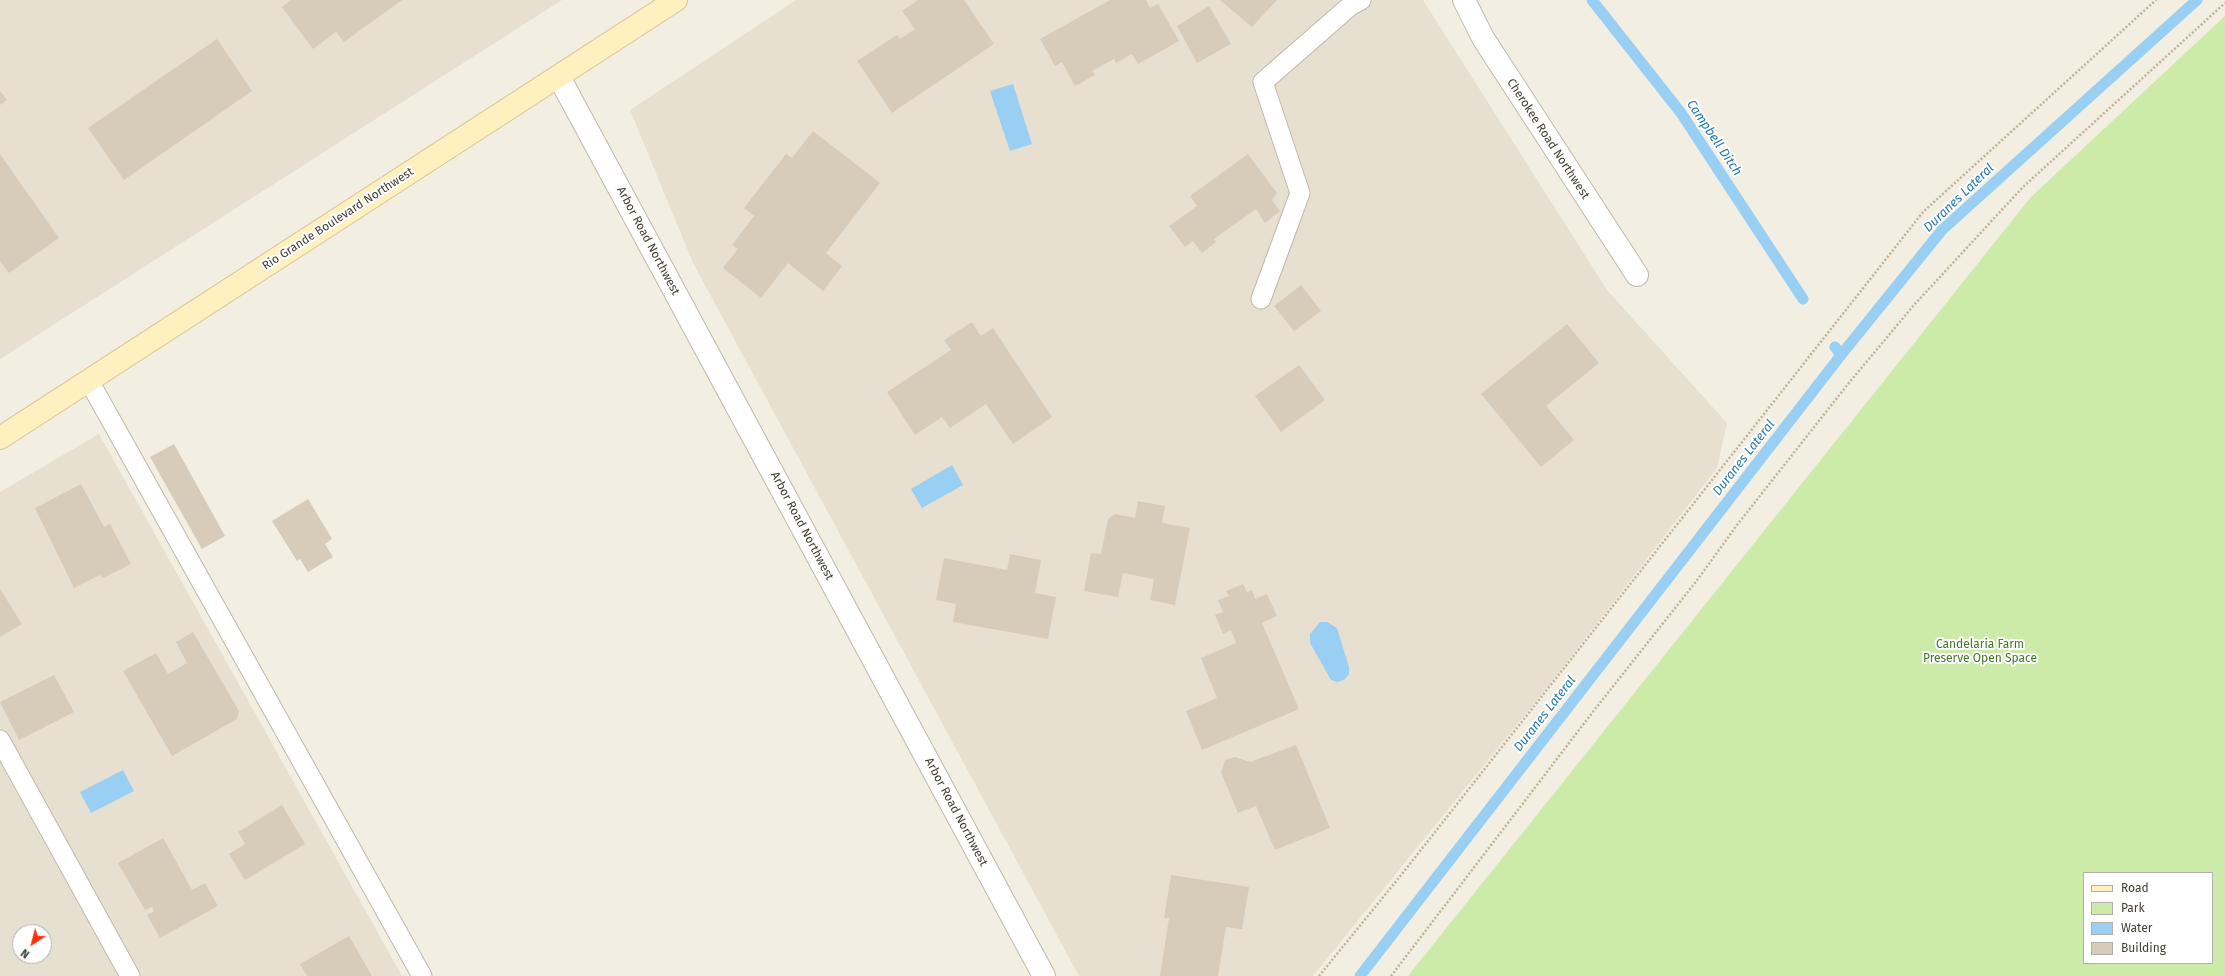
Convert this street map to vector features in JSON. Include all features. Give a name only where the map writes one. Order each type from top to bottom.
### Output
[{"type":"main road","name":"Rio Grande Boulevard Northwest","points":[[0,438],[676,0]]},
{"type":"street","name":"Cherokee Road Northwest","points":[[1464,0],[1483,38],[1637,275]]},
{"type":"street","name":"Arbor Road Northwest","points":[[559,77],[1044,976]]},
{"type":"lane","points":[[1261,299],[1300,193],[1263,82],[1350,6],[1361,0]]},
{"type":"lane","points":[[88,380],[422,976]]},
{"type":"lane","points":[[0,740],[130,976]]},
{"type":"path","points":[[1319,976],[1417,856],[1923,212],[2156,0]]},
{"type":"path","points":[[1391,976],[1592,713],[1698,579],[1737,525],[1848,384],[1914,305],[2023,187],[2225,3]]},
{"type":"shaded area","points":[[0,0],[562,0],[0,359]]},
{"type":"shaded area","points":[[796,0],[1423,0],[1607,290],[1727,423],[1717,468],[1553,680],[1313,976],[1079,976],[693,263],[630,110]]},
{"type":"shaded area","points":[[99,434],[402,976],[0,976],[0,492]]},
{"type":"green space","name":"Candelaria Farm Preserve Open Space","points":[[2225,16],[2225,976],[1408,976],[2031,197]]},
{"type":"water","points":[[1013,84],[1032,144],[1010,151],[990,91]]},
{"type":"water","points":[[952,465],[963,485],[922,508],[911,489]]},
{"type":"water","points":[[1320,622],[1327,622],[1337,628],[1349,667],[1349,674],[1344,680],[1337,682],[1331,680],[1310,643],[1310,634]]},
{"type":"water","points":[[123,770],[134,791],[91,813],[80,792]]},
{"type":"building","points":[[291,0],[402,0],[344,42],[336,32],[313,49],[282,7]]},
{"type":"building","points":[[918,0],[964,0],[994,44],[892,113],[857,61],[897,35],[900,39],[915,29],[902,11]]},
{"type":"building","points":[[1110,0],[1146,0],[1150,8],[1158,4],[1179,41],[1138,64],[1132,54],[1116,63],[1114,59],[1092,71],[1095,75],[1075,86],[1062,62],[1055,66],[1040,39]]},
{"type":"building","points":[[1220,0],[1277,0],[1252,27]]},
{"type":"building","points":[[1209,6],[1231,44],[1197,63],[1177,26]]},
{"type":"building","points":[[217,39],[252,91],[124,180],[88,128]]},
{"type":"building","points":[[0,91],[7,100],[0,105]]},
{"type":"building","points":[[813,131],[880,183],[826,253],[842,266],[823,291],[788,263],[761,298],[723,268],[738,249],[732,245],[754,216],[744,208],[786,154],[792,158]]},
{"type":"building","points":[[0,154],[59,238],[9,273],[0,261]]},
{"type":"building","points":[[1248,154],[1277,193],[1272,200],[1280,211],[1265,223],[1256,209],[1214,239],[1216,242],[1202,253],[1193,241],[1185,247],[1169,226],[1197,206],[1190,196]]},
{"type":"building","points":[[1301,285],[1321,311],[1294,331],[1274,306]]},
{"type":"building","points":[[972,322],[981,336],[993,328],[1052,417],[1013,444],[986,404],[950,428],[942,417],[915,435],[887,392],[951,350],[944,340]]},
{"type":"building","points":[[1567,324],[1599,363],[1546,406],[1574,440],[1541,467],[1481,394]]},
{"type":"building","points":[[1299,365],[1325,400],[1281,432],[1255,396]]},
{"type":"building","points":[[174,444],[225,536],[202,549],[150,457]]},
{"type":"building","points":[[81,484],[104,527],[110,524],[131,564],[103,578],[100,575],[74,588],[35,508]]},
{"type":"building","points":[[308,499],[332,539],[325,544],[333,557],[308,572],[300,559],[297,561],[272,521]]},
{"type":"building","points":[[1138,501],[1165,506],[1162,523],[1190,528],[1175,605],[1150,600],[1154,579],[1123,573],[1118,597],[1084,591],[1091,553],[1101,554],[1108,519],[1115,514],[1135,518]]},
{"type":"building","points":[[1010,554],[1041,560],[1035,593],[1056,597],[1048,639],[953,622],[956,604],[936,600],[944,558],[1007,570]]},
{"type":"building","points":[[1243,584],[1247,592],[1252,590],[1255,599],[1267,594],[1277,616],[1262,623],[1299,709],[1202,750],[1186,711],[1217,698],[1201,658],[1236,643],[1231,630],[1223,634],[1215,615],[1223,612],[1218,600],[1229,596],[1226,591]]},
{"type":"building","points":[[0,589],[22,624],[0,637]]},
{"type":"building","points":[[193,632],[239,711],[237,719],[172,756],[123,671],[156,653],[168,674],[187,663],[176,642]]},
{"type":"building","points":[[54,675],[74,712],[19,740],[0,702]]},
{"type":"building","points":[[1296,745],[1330,828],[1275,850],[1256,806],[1238,813],[1221,772],[1225,760],[1235,757],[1250,762]]},
{"type":"building","points":[[282,805],[305,844],[245,880],[229,854],[245,844],[238,832]]},
{"type":"building","points":[[163,838],[192,890],[205,883],[218,906],[160,938],[147,915],[154,911],[152,907],[145,910],[118,863]]},
{"type":"building","points":[[1171,875],[1249,887],[1242,929],[1226,927],[1218,976],[1160,976],[1169,918],[1164,918]]},
{"type":"building","points":[[349,936],[372,976],[307,976],[300,964]]},
{"type":"waterway","name":"Campbell Ditch","points":[[1592,0],[1681,113],[1803,299]]},
{"type":"waterway","name":"Duranes Lateral","points":[[1360,976],[1841,355],[1942,230],[2197,0]]},
{"type":"waterway","name":"Campbell Ditch","points":[[1835,347],[1841,355]]}]
